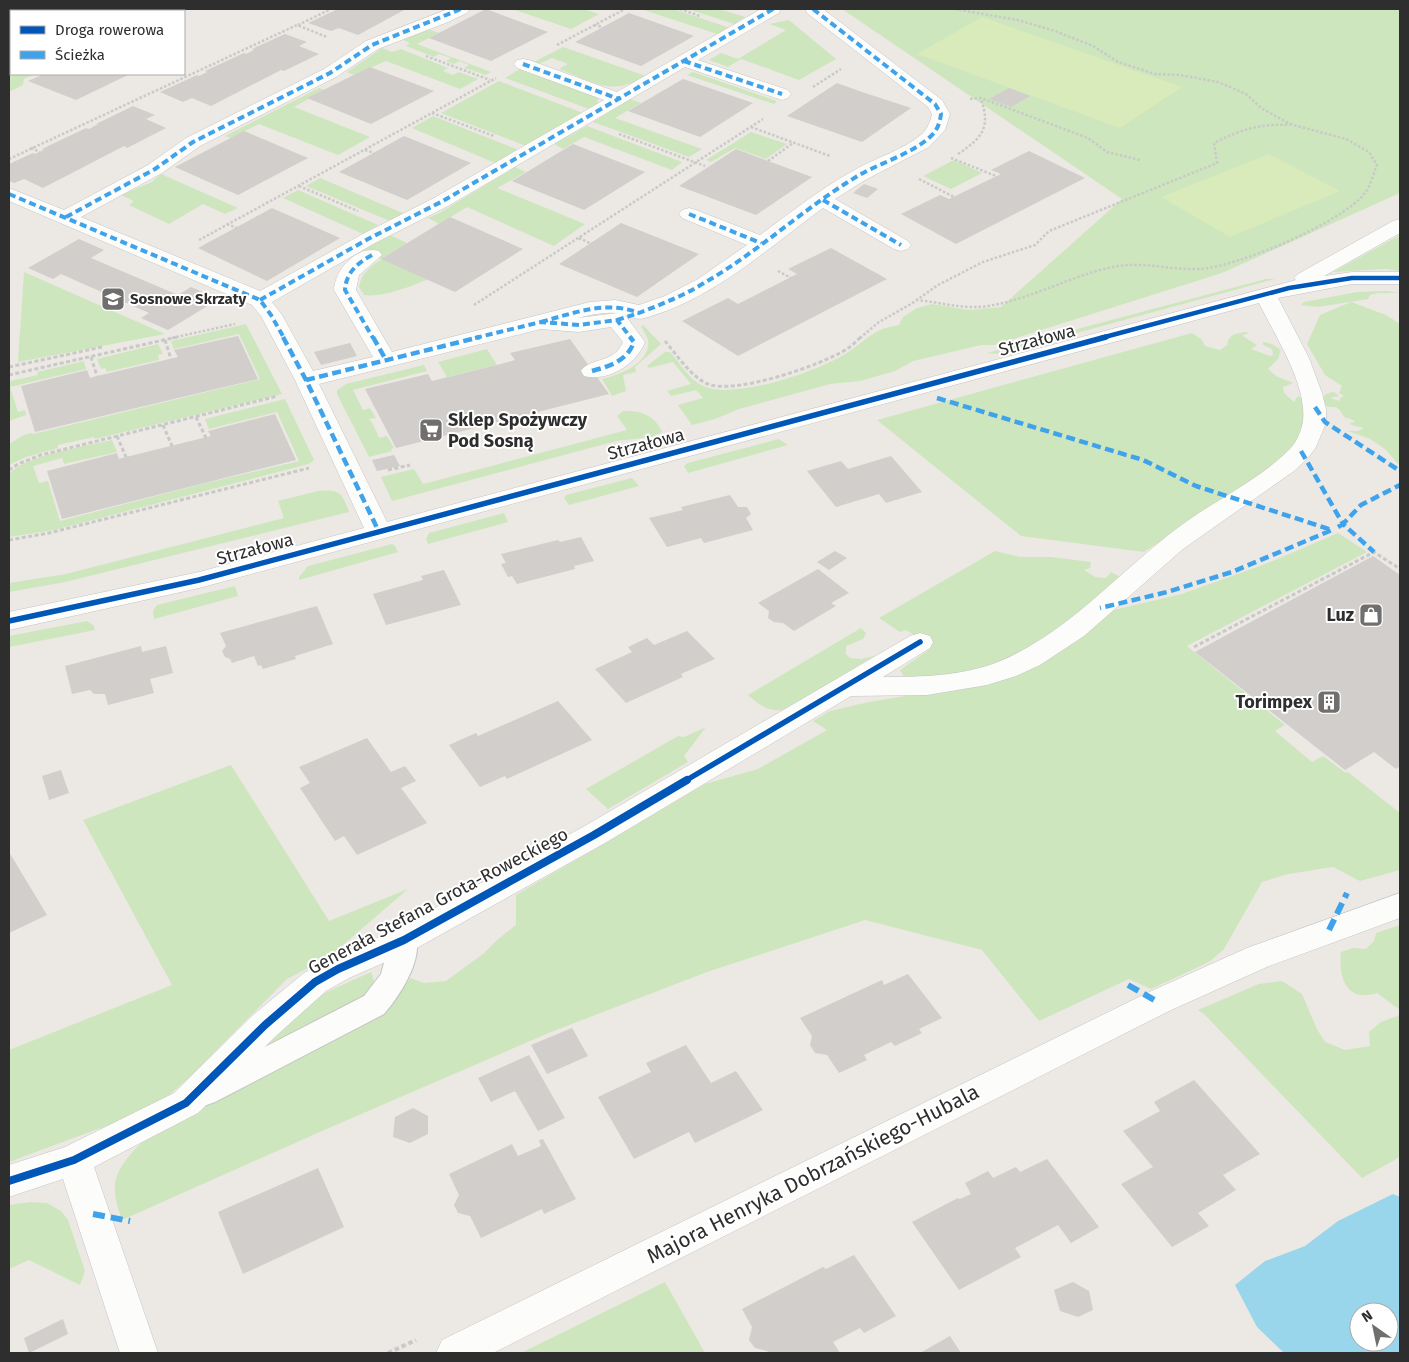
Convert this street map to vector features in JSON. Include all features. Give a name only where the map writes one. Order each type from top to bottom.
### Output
[{"type":"street","points":[[66,217],[147,174],[193,142],[330,73],[353,58],[360,50],[461,9]]},
{"type":"street","points":[[260,300],[368,238],[441,202],[773,9]]},
{"type":"street","points":[[541,322],[579,324],[617,320],[674,300],[761,244],[868,170],[906,152],[932,136],[941,120],[941,114],[935,104],[813,9]]},
{"type":"street","points":[[684,61],[782,94]]},
{"type":"street","points":[[523,64],[619,99]]},
{"type":"street","points":[[9,194],[246,292],[260,300],[271,315],[306,380],[379,532]]},
{"type":"street","points":[[822,200],[901,244]]},
{"type":"street","points":[[689,214],[761,244]]},
{"type":"street","points":[[1289,288],[1400,225]]},
{"type":"street","points":[[372,255],[357,264],[348,274],[344,284],[345,290],[386,360]]},
{"type":"street","points":[[1289,288],[1352,278],[1400,278]]},
{"type":"street","name":"Strzałowa","points":[[9,621],[199,580],[1289,288]]},
{"type":"street","points":[[844,686],[917,686],[977,678],[1031,660],[1075,630],[1175,542],[1261,486],[1301,452],[1314,423],[1315,403],[1308,382],[1265,294]]},
{"type":"street","points":[[306,380],[609,306],[631,309],[639,313]]},
{"type":"street","points":[[592,371],[615,363],[632,349],[634,342],[617,320]]},
{"type":"street","name":"Generała Stefana Grota-Roweckiego","points":[[9,1181],[74,1160],[186,1102],[265,1025],[315,982],[338,969],[404,940],[594,835],[920,642]]},
{"type":"street","name":"Majora Henryka Dobrzańskiego-Hubala","points":[[455,1353],[1171,996],[1258,957],[1400,905]]},
{"type":"street","points":[[74,1160],[139,1353]]},
{"type":"lane","points":[[186,1102],[374,1005],[388,990],[396,976],[404,940]]},
{"type":"path","points":[[9,159],[331,9]]},
{"type":"path","points":[[954,9],[1018,20],[1055,31],[1092,46],[1118,62],[1155,74],[1180,75],[1218,82],[1246,94],[1261,108],[1295,126]]},
{"type":"path","points":[[594,25],[603,27]]},
{"type":"path","points":[[297,26],[360,50]]},
{"type":"path","points":[[165,259],[491,81],[382,40]]},
{"type":"path","points":[[245,50],[249,52]]},
{"type":"path","points":[[813,87],[868,52]]},
{"type":"path","points":[[196,72],[202,74]]},
{"type":"path","points":[[935,104],[980,98],[1088,138],[1107,152],[1140,160]]},
{"type":"path","points":[[945,161],[969,147],[980,136],[987,120],[980,98]]},
{"type":"path","points":[[432,113],[531,150]]},
{"type":"path","points":[[466,310],[766,117]]},
{"type":"path","points":[[582,120],[705,166]]},
{"type":"path","points":[[87,123],[94,126]]},
{"type":"path","points":[[639,313],[700,380],[710,386],[727,387],[772,379],[826,360],[854,344],[879,322],[938,285],[983,262],[1035,245],[1049,231],[1217,163],[1214,143],[1244,128],[1268,124],[1295,126],[1346,139],[1369,152],[1377,165],[1365,193],[1344,212],[1268,249],[1233,263],[1195,269],[1135,264],[1114,267],[1086,274],[1018,298],[988,306],[972,307],[916,300]]},
{"type":"path","points":[[751,127],[868,170]]},
{"type":"path","points":[[768,161],[793,143]]},
{"type":"path","points":[[32,148],[40,152]]},
{"type":"path","points":[[364,149],[374,153]]},
{"type":"path","points":[[953,157],[996,176]]},
{"type":"path","points":[[227,224],[236,228]]},
{"type":"path","points":[[579,238],[592,244]]},
{"type":"path","points":[[776,270],[790,278]]},
{"type":"path","points":[[9,375],[237,324]]},
{"type":"path","points":[[165,340],[171,359]]},
{"type":"path","points":[[9,367],[102,347]]},
{"type":"path","points":[[91,357],[97,376]]},
{"type":"path","points":[[196,417],[206,438]]},
{"type":"path","points":[[163,425],[172,446]]},
{"type":"path","points":[[117,436],[126,458]]},
{"type":"path","points":[[9,540],[49,533],[306,469],[318,462],[343,457]]},
{"type":"path","points":[[1194,647],[1374,552],[1400,569]]},
{"type":"green space","points":[[512,9],[583,9],[599,14],[571,29]]},
{"type":"green space","points":[[641,9],[673,9],[730,28],[717,34]]},
{"type":"green space","points":[[688,9],[719,9],[745,17],[734,24]]},
{"type":"green space","points":[[842,9],[1400,9],[1400,193],[1222,273],[994,345],[981,345],[913,361],[895,371],[860,381],[830,384],[739,409],[715,419],[692,425],[678,405],[703,398],[696,390],[671,396],[667,391],[691,384],[673,362],[649,368],[647,366],[665,352],[670,352],[688,375],[701,385],[715,389],[732,390],[772,383],[792,377],[840,357],[874,333],[899,325],[903,317],[917,308],[932,304],[969,310],[1001,307],[1122,199]]},
{"type":"green space","points":[[982,17],[1182,87],[1120,128],[917,54]]},
{"type":"green space","points":[[789,20],[836,59],[799,80],[741,59],[728,67],[709,60],[721,53],[738,59],[786,30],[769,24]]},
{"type":"green space","points":[[428,29],[439,33],[417,44],[491,72],[486,75],[464,68],[469,65],[459,61],[454,64],[446,61],[451,58],[439,54],[434,57],[406,46],[410,43],[401,39]]},
{"type":"green space","points":[[563,47],[646,76],[623,86],[602,85],[559,69],[568,64],[552,58],[536,65],[532,63]]},
{"type":"green space","points":[[382,48],[392,52],[401,49],[448,68],[443,71],[453,75],[459,72],[478,79],[460,89],[386,61],[354,75],[347,72]]},
{"type":"green space","points":[[9,51],[10,75],[33,75],[24,79],[23,85],[9,92]]},
{"type":"green space","points":[[520,69],[593,95],[598,99],[597,104],[589,109],[505,78]]},
{"type":"green space","points":[[693,72],[777,101],[774,104],[687,75]]},
{"type":"green space","points":[[499,81],[583,113],[526,146],[441,113]]},
{"type":"green space","points":[[319,88],[325,90],[294,107],[370,137],[338,155],[259,124],[231,138],[225,136]]},
{"type":"green space","points":[[630,99],[641,103],[615,118],[702,149],[689,157],[593,122]]},
{"type":"green space","points":[[433,116],[519,150],[495,163],[412,128]]},
{"type":"green space","points":[[587,126],[682,162],[672,170],[584,137],[563,149],[554,144]]},
{"type":"green space","points":[[751,132],[787,144],[766,159],[735,148],[711,162],[706,160]]},
{"type":"green space","points":[[1269,154],[1340,191],[1230,237],[1161,197]]},
{"type":"green space","points":[[954,160],[982,173],[951,189],[923,176]]},
{"type":"green space","points":[[515,167],[526,172],[497,188],[585,224],[554,246],[467,207],[439,224],[428,218],[441,212]]},
{"type":"green space","points":[[161,174],[238,208],[225,214],[203,204],[169,224],[129,205],[134,201],[121,195],[152,182]]},
{"type":"green space","points":[[320,178],[405,214],[390,221],[306,186]]},
{"type":"green space","points":[[298,190],[378,225],[363,234],[283,198]]},
{"type":"green space","points":[[390,235],[407,243],[381,259],[363,250]]},
{"type":"green space","points":[[1400,235],[1400,271],[1385,269],[1333,272]]},
{"type":"green space","points":[[382,259],[428,279],[387,293],[364,295],[359,287],[364,274],[370,267]]},
{"type":"green space","points":[[24,272],[165,334],[18,362]]},
{"type":"green space","points":[[1266,279],[1275,279],[999,354],[987,353]]},
{"type":"green space","points":[[1387,291],[1400,293],[1378,293],[1370,295],[1368,299],[1318,307],[1301,305],[1304,302],[1357,292]]},
{"type":"green space","points":[[1351,302],[1386,315],[1400,324],[1400,466],[1385,449],[1370,439],[1348,431],[1358,431],[1364,428],[1351,425],[1350,423],[1355,422],[1353,420],[1344,417],[1338,409],[1328,407],[1322,402],[1325,395],[1334,392],[1339,396],[1330,398],[1340,401],[1340,398],[1344,396],[1339,393],[1342,386],[1325,375],[1307,344],[1320,315]]},
{"type":"green space","points":[[246,324],[282,394],[95,439],[94,437],[58,445],[58,448],[26,457],[9,465],[9,444],[24,435],[260,379],[239,334],[174,349],[171,341]]},
{"type":"green space","points":[[643,325],[661,344],[635,367],[636,372],[623,375],[626,391],[612,396],[602,379],[625,371],[639,362],[644,356],[648,348],[648,340],[641,326]]},
{"type":"green space","points":[[1246,332],[1249,333],[1243,335],[1244,337],[1257,345],[1251,349],[1270,356],[1273,355],[1272,349],[1263,345],[1263,342],[1272,344],[1281,350],[1278,359],[1268,369],[1276,376],[1293,383],[1283,387],[1284,393],[1294,402],[1298,396],[1305,399],[1305,430],[1295,445],[1257,478],[1144,552],[1021,536],[877,420],[1192,333],[1202,340],[1205,346],[1220,350],[1227,345],[1229,338]]},
{"type":"green space","points":[[158,344],[163,354],[158,355],[159,360],[107,372],[105,368],[101,369],[97,359]]},
{"type":"green space","points":[[487,349],[497,365],[447,377],[438,362]]},
{"type":"green space","points":[[84,361],[86,369],[10,387],[18,412],[25,410],[26,415],[9,421],[9,378],[10,381],[38,375],[37,372]]},
{"type":"green space","points":[[424,365],[427,371],[353,390],[363,410],[370,408],[376,418],[369,419],[379,438],[387,436],[394,448],[391,449],[392,451],[369,457],[337,394],[337,390],[346,384]]},
{"type":"green space","points":[[285,399],[314,460],[309,464],[54,530],[9,537],[9,474],[17,467],[42,456],[57,452],[112,440],[117,452],[64,464],[62,458],[33,466],[39,483],[48,481],[60,521],[299,461],[277,412],[209,429],[205,419]]},
{"type":"green space","points":[[623,411],[635,411],[646,415],[655,421],[662,432],[652,437],[616,441],[392,501],[381,477],[414,469],[423,484],[627,430],[617,416]]},
{"type":"green space","points":[[779,439],[788,445],[688,473],[684,466],[688,463]]},
{"type":"green space","points":[[632,478],[639,486],[569,505],[564,498],[566,495]]},
{"type":"green space","points":[[318,491],[335,491],[339,493],[349,512],[65,582],[9,592],[9,583],[66,574],[284,518],[278,501]]},
{"type":"green space","points":[[504,513],[508,522],[428,544],[426,539],[429,533]]},
{"type":"green space","points":[[1338,533],[1367,552],[1187,646],[1285,725],[1275,731],[1312,762],[1323,756],[1346,773],[1348,772],[1400,813],[1400,870],[1360,881],[1333,867],[1288,874],[1262,882],[1224,949],[1209,962],[1151,989],[1129,979],[1039,1021],[982,950],[865,920],[707,972],[551,1032],[122,1220],[115,1194],[115,1182],[118,1173],[122,1165],[152,1132],[388,1010],[410,978],[424,983],[446,981],[483,954],[516,925],[516,895],[705,784],[758,769],[827,730],[813,721],[830,711],[869,702],[983,683],[1105,612],[1182,594],[1268,563]]},
{"type":"green space","points":[[392,544],[398,552],[299,580],[299,577],[308,566]]},
{"type":"green space","points":[[995,551],[1020,557],[1051,557],[1091,562],[1090,568],[1084,570],[1095,577],[1106,578],[1111,572],[1121,577],[1031,653],[975,675],[905,679],[900,670],[930,649],[906,630],[900,632],[879,618]]},
{"type":"green space","points":[[235,586],[238,596],[154,619],[153,611],[157,605]]},
{"type":"green space","points":[[87,621],[94,626],[95,630],[9,647],[9,636]]},
{"type":"green space","points":[[861,628],[866,633],[863,639],[846,646],[846,654],[850,658],[861,659],[874,656],[787,709],[776,710],[766,708],[748,695]]},
{"type":"green space","points":[[706,727],[684,756],[688,762],[608,809],[586,789],[678,736],[684,737]]},
{"type":"green space","points":[[231,765],[329,921],[408,889],[329,957],[287,979],[190,1077],[161,1102],[114,1123],[9,1162],[9,1050],[172,985],[83,820]]},
{"type":"green space","points":[[1400,925],[1400,1010],[1377,993],[1367,995],[1352,991],[1343,979],[1340,962],[1341,952],[1353,948],[1366,949],[1374,941],[1376,933]]},
{"type":"green space","points":[[371,972],[374,986],[367,999],[244,1059],[309,1000]]},
{"type":"green space","points":[[1282,981],[1302,994],[1317,1029],[1325,1042],[1345,1050],[1370,1046],[1369,1032],[1381,1022],[1400,1015],[1400,1157],[1362,1178],[1205,1015],[1198,1010],[1259,984]]},
{"type":"green space","points":[[31,1202],[47,1203],[61,1211],[68,1220],[85,1271],[80,1285],[29,1260],[9,1269],[9,1205]]},
{"type":"green space","points":[[665,1282],[705,1353],[521,1353]]},
{"type":"water","points":[[1393,1194],[1400,1197],[1400,1353],[1284,1353],[1257,1327],[1235,1285],[1265,1261],[1305,1246],[1338,1221]]},
{"type":"building","points":[[338,9],[406,9],[358,35],[339,28],[331,31],[308,23]]},
{"type":"building","points":[[486,9],[548,32],[491,61],[429,38]]},
{"type":"building","points":[[629,13],[694,36],[641,66],[575,42]]},
{"type":"building","points":[[285,34],[307,42],[299,46],[319,54],[284,71],[281,70],[211,106],[192,98],[183,102],[160,92],[197,75],[199,76],[207,72],[205,71],[244,53],[246,54],[254,50],[252,49]]},
{"type":"building","points":[[370,67],[434,91],[371,124],[307,98]]},
{"type":"building","points":[[42,75],[128,75],[76,100],[28,81]]},
{"type":"building","points":[[683,79],[753,103],[700,137],[628,111]]},
{"type":"building","points":[[837,83],[911,108],[862,142],[787,116]]},
{"type":"building","points":[[1009,88],[1030,96],[1011,107],[989,99]]},
{"type":"building","points":[[133,106],[155,115],[146,119],[166,128],[127,148],[124,146],[43,188],[24,179],[14,183],[9,181],[9,164],[44,150],[42,149],[86,128],[89,129]]},
{"type":"building","points":[[244,131],[308,158],[238,195],[175,167]]},
{"type":"building","points":[[404,136],[471,163],[407,200],[339,172]]},
{"type":"building","points":[[573,144],[645,172],[584,210],[512,181]]},
{"type":"building","points":[[736,149],[812,177],[756,215],[679,186]]},
{"type":"building","points":[[1029,151],[1085,178],[956,244],[901,214],[940,195],[949,199],[1001,174],[991,170]]},
{"type":"building","points":[[864,184],[878,189],[867,198],[853,193]]},
{"type":"building","points":[[272,208],[340,238],[267,281],[198,248]]},
{"type":"building","points":[[450,217],[523,249],[455,292],[381,259]]},
{"type":"building","points":[[621,223],[699,254],[637,297],[559,264]]},
{"type":"building","name":"Sosnowe Skrzaty","points":[[79,239],[104,250],[91,258],[178,295],[191,287],[219,299],[168,330],[141,318],[149,313],[61,274],[53,279],[28,268]]},
{"type":"building","points":[[831,248],[887,279],[738,356],[682,321],[728,298],[738,304],[797,274],[788,269]]},
{"type":"building","points":[[238,336],[258,379],[35,432],[21,386],[87,370],[90,378],[178,357],[174,350]]},
{"type":"building","points":[[570,339],[609,394],[396,448],[365,389],[428,374],[432,381],[515,360],[510,353]]},
{"type":"building","points":[[350,343],[357,356],[321,365],[314,352]]},
{"type":"building","points":[[275,414],[296,460],[62,519],[47,471],[117,453],[119,459],[211,436],[208,431]]},
{"type":"building","points":[[394,455],[400,466],[377,471],[372,460]]},
{"type":"building","points":[[891,456],[922,492],[886,503],[879,494],[836,507],[807,471],[841,461],[848,469]]},
{"type":"building","points":[[730,495],[738,507],[747,507],[751,514],[746,518],[753,530],[704,543],[701,538],[667,547],[649,518],[683,510],[681,507]]},
{"type":"building","points":[[581,537],[594,561],[574,566],[575,569],[517,584],[512,576],[508,577],[501,564],[506,563],[501,554],[558,540],[560,542]]},
{"type":"building","points":[[835,551],[847,558],[829,570],[817,562]]},
{"type":"building","name":"Torimpex","points":[[1373,556],[1400,575],[1400,766],[1396,769],[1374,752],[1345,770],[1195,652]]},
{"type":"building","points":[[818,569],[849,593],[831,603],[836,606],[794,631],[783,623],[774,622],[768,618],[769,611],[758,603]]},
{"type":"building","points":[[444,570],[461,605],[386,625],[373,594],[423,580],[421,576]]},
{"type":"building","points":[[317,606],[333,644],[295,656],[296,659],[263,669],[261,665],[258,666],[254,656],[232,663],[230,659],[225,657],[222,651],[226,646],[220,633]]},
{"type":"building","points":[[687,631],[715,659],[681,674],[683,677],[626,703],[595,669],[632,652],[628,647],[647,638],[654,645]]},
{"type":"building","points":[[141,646],[142,652],[166,646],[173,673],[150,679],[154,693],[108,705],[105,694],[94,694],[90,690],[72,694],[65,666]]},
{"type":"building","points":[[558,701],[592,740],[507,779],[505,776],[480,787],[449,745],[476,733],[478,736]]},
{"type":"building","points":[[367,738],[391,772],[405,766],[416,781],[401,788],[427,823],[357,855],[344,836],[335,841],[300,788],[310,783],[299,767]]},
{"type":"building","points":[[61,770],[69,793],[49,800],[42,776]]},
{"type":"building","points":[[9,852],[47,915],[9,933]]},
{"type":"building","points":[[908,974],[942,1018],[919,1029],[922,1033],[895,1046],[891,1042],[864,1055],[867,1060],[839,1073],[827,1055],[815,1053],[810,1045],[812,1036],[800,1018],[882,980],[884,985]]},
{"type":"building","points":[[572,1028],[588,1056],[547,1074],[531,1045]]},
{"type":"building","points":[[686,1045],[711,1083],[736,1071],[763,1110],[695,1143],[689,1132],[634,1159],[598,1097],[651,1072],[646,1063]]},
{"type":"building","points":[[529,1055],[565,1118],[538,1131],[515,1091],[491,1102],[478,1078]]},
{"type":"building","points":[[1194,1080],[1260,1154],[1223,1175],[1236,1190],[1198,1213],[1209,1226],[1172,1247],[1121,1184],[1153,1167],[1123,1131],[1160,1111],[1154,1102]]},
{"type":"building","points":[[413,1108],[428,1116],[428,1134],[410,1143],[393,1137],[395,1117]]},
{"type":"building","points":[[543,1139],[576,1199],[544,1214],[542,1209],[481,1238],[470,1216],[458,1213],[454,1205],[459,1195],[449,1174],[512,1144],[518,1156],[541,1146],[539,1140]]},
{"type":"building","points":[[1047,1159],[1099,1227],[1071,1243],[1058,1225],[1015,1248],[1021,1257],[959,1290],[912,1222],[958,1198],[960,1199],[971,1194],[965,1183],[988,1171],[993,1178],[1016,1167],[1020,1172]]},
{"type":"building","points":[[318,1168],[344,1227],[243,1274],[218,1212]]},
{"type":"building","points":[[854,1255],[896,1316],[864,1333],[860,1328],[833,1342],[840,1353],[769,1353],[755,1348],[749,1340],[752,1327],[742,1309],[823,1267],[826,1269]]},
{"type":"building","points":[[1073,1282],[1089,1291],[1093,1310],[1078,1317],[1060,1311],[1054,1290]]},
{"type":"building","points":[[63,1319],[68,1334],[29,1353],[24,1338]]},
{"type":"building","points":[[950,1336],[961,1353],[920,1353]]},
{"type":"marked path","points":[[66,217],[155,169],[193,142],[330,73],[372,45],[461,9]]},
{"type":"marked path","points":[[260,300],[368,239],[441,202],[773,9]]},
{"type":"marked path","points":[[541,322],[603,307],[615,307],[639,313],[673,300],[705,283],[736,263],[827,196],[858,176],[930,137],[940,123],[941,114],[935,104],[813,9]]},
{"type":"marked path","points":[[684,61],[782,94]]},
{"type":"marked path","points":[[523,64],[619,99]]},
{"type":"marked path","points":[[9,194],[260,300],[271,315],[306,380],[379,532]]},
{"type":"marked path","points":[[823,200],[901,245]]},
{"type":"marked path","points":[[689,214],[761,243]]},
{"type":"marked path","points":[[372,255],[349,273],[345,290],[386,360]]},
{"type":"marked path","points":[[617,320],[639,313]]},
{"type":"marked path","points":[[306,380],[541,322],[579,325],[617,320],[634,342],[631,349],[628,354],[617,362],[592,371]]},
{"type":"marked path","points":[[937,398],[1143,460],[1196,486],[1332,530],[1232,572],[1167,592],[1100,608]]},
{"type":"marked path","points":[[1315,407],[1325,422],[1400,471]]},
{"type":"marked path","points":[[1301,451],[1343,524],[1354,510],[1361,505],[1400,485]]},
{"type":"marked path","points":[[1338,527],[1343,524],[1374,552]]},
{"type":"marked path","points":[[1329,930],[1347,893]]},
{"type":"marked path","points":[[1128,985],[1158,1002]]},
{"type":"marked path","points":[[93,1214],[130,1221]]},
{"type":"cycle path","points":[[9,621],[199,580],[1289,288],[1352,278],[1400,278]]},
{"type":"cycle path","points":[[9,1181],[74,1160],[186,1103],[265,1025],[315,982],[338,969],[404,940],[594,835],[920,642]]},
{"type":"place","name":"Sosnowe Skrzaty","points":[[113,299]]},
{"type":"place","name":"Sklep Spożywczy Pod Sosną","points":[[431,430]]},
{"type":"place","name":"Luz","points":[[1371,615]]},
{"type":"place","name":"Torimpex","points":[[1329,702]]}]
